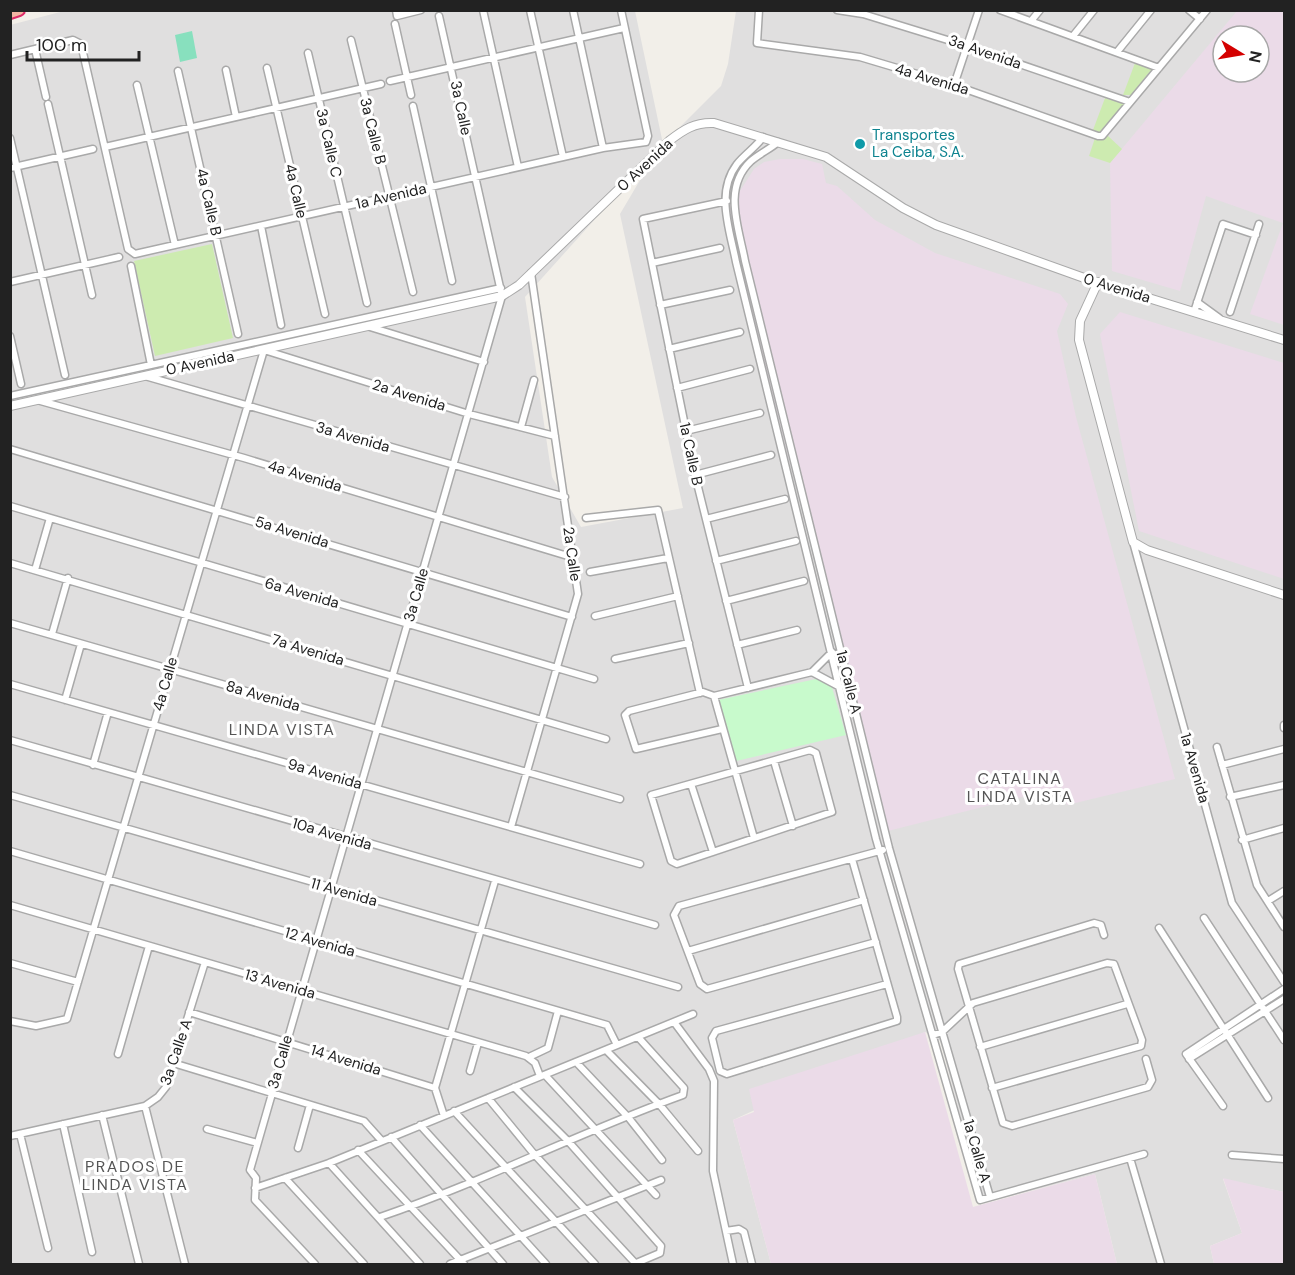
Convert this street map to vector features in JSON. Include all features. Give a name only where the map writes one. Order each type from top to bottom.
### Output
[{"type":"highway","points":[[10,13],[19,10]]},
{"type":"street","points":[[396,10],[397,16],[421,10]]},
{"type":"street","points":[[483,10],[518,167]]},
{"type":"street","points":[[530,10],[563,157]]},
{"type":"street","points":[[573,10],[603,148]]},
{"type":"street","points":[[390,81],[624,28],[621,10]]},
{"type":"street","name":"4a Avenida","points":[[759,10],[757,43],[860,57],[954,85],[1102,136],[1130,102]]},
{"type":"street","name":"3a Avenida","points":[[837,10],[863,14],[968,46],[1130,102]]},
{"type":"street","points":[[954,85],[979,10]]},
{"type":"street","points":[[999,10],[1159,68]]},
{"type":"street","points":[[1031,21],[1040,10]]},
{"type":"street","points":[[1073,36],[1094,10]]},
{"type":"street","points":[[1117,52],[1151,10]]},
{"type":"street","points":[[1189,10],[1200,20]]},
{"type":"street","points":[[1130,102],[1207,10]]},
{"type":"street","name":"3a Calle","points":[[255,1188],[256,1178],[250,1170],[257,1143],[484,362],[502,292],[439,15]]},
{"type":"street","points":[[395,24],[411,95]]},
{"type":"street","name":"1a Avenida","points":[[105,147],[131,253],[261,226],[603,148],[646,142],[648,136],[624,28]]},
{"type":"street","points":[[10,55],[78,40],[81,44],[105,147],[381,84]]},
{"type":"street","name":"3a Calle B","points":[[351,40],[413,292]]},
{"type":"street","points":[[35,49],[46,97]]},
{"type":"street","name":"3a Calle C","points":[[308,53],[367,303]]},
{"type":"street","name":"4a Calle","points":[[267,68],[325,314]]},
{"type":"street","points":[[226,70],[236,117]]},
{"type":"street","name":"4a Calle B","points":[[178,71],[238,333]]},
{"type":"street","points":[[137,85],[175,245]]},
{"type":"street","points":[[48,104],[92,295]]},
{"type":"street","points":[[413,106],[452,281]]},
{"type":"street","name":"0 Avenida","points":[[10,406],[142,375],[370,327],[502,292],[531,273],[669,141],[686,128],[701,123],[714,123],[779,141],[841,165],[903,208],[936,225],[1098,282],[1284,340]]},
{"type":"street","name":"1a Calle A","points":[[733,199],[745,261],[889,848],[990,1197],[980,1200],[880,850],[736,262],[724,201],[732,171],[763,137]]},
{"type":"street","points":[[10,138],[14,167],[65,375]]},
{"type":"street","points":[[724,201],[733,199],[735,187],[745,168],[779,141]]},
{"type":"street","points":[[14,167],[93,149]]},
{"type":"street","name":"1a Calle B","points":[[724,201],[643,219],[695,475],[748,688]]},
{"type":"street","points":[[1194,312],[1223,224],[1256,235]]},
{"type":"street","points":[[1230,312],[1259,224]]},
{"type":"street","points":[[261,226],[281,325]]},
{"type":"street","points":[[652,263],[720,248]]},
{"type":"street","points":[[10,282],[119,257]]},
{"type":"street","points":[[736,262],[745,261]]},
{"type":"street","points":[[131,266],[151,365]]},
{"type":"street","name":"2a Calle","points":[[511,827],[578,594],[531,273]]},
{"type":"street","name":"1a Avenida","points":[[1098,282],[1080,321],[1079,340],[1232,903],[1284,982]]},
{"type":"street","points":[[660,305],[730,290]]},
{"type":"street","name":"0 Avenida","points":[[10,396],[502,292]]},
{"type":"street","points":[[1197,302],[1222,321]]},
{"type":"street","points":[[370,327],[484,362]]},
{"type":"street","points":[[669,349],[740,332]]},
{"type":"street","points":[[10,336],[21,384]]},
{"type":"street","name":"4a Calle","points":[[10,1021],[36,1026],[67,1019],[264,350]]},
{"type":"street","name":"2a Avenida","points":[[264,350],[469,414],[555,436]]},
{"type":"street","points":[[678,388],[750,369]]},
{"type":"street","name":"3a Avenida","points":[[142,375],[565,497]]},
{"type":"street","points":[[521,427],[534,380]]},
{"type":"street","name":"4a Avenida","points":[[36,400],[232,455],[571,557]]},
{"type":"street","points":[[686,431],[760,413]]},
{"type":"street","name":"5a Avenida","points":[[10,449],[572,617]]},
{"type":"street","points":[[695,475],[771,455]]},
{"type":"street","points":[[706,519],[784,499]]},
{"type":"street","name":"6a Avenida","points":[[10,506],[594,679]]},
{"type":"street","points":[[586,518],[658,510],[700,693]]},
{"type":"street","points":[[35,570],[50,518]]},
{"type":"street","points":[[716,561],[796,541]]},
{"type":"street","points":[[1133,542],[1147,550],[1284,596]]},
{"type":"street","points":[[590,572],[668,558]]},
{"type":"street","name":"7a Avenida","points":[[10,563],[68,578],[606,739]]},
{"type":"street","points":[[52,634],[68,578]]},
{"type":"street","points":[[726,601],[804,581]]},
{"type":"street","points":[[595,616],[678,596]]},
{"type":"street","name":"8a Avenida","points":[[10,623],[620,800]]},
{"type":"street","points":[[737,645],[797,630]]},
{"type":"street","points":[[615,659],[688,643]]},
{"type":"street","points":[[65,700],[81,644]]},
{"type":"street","points":[[723,729],[641,750],[636,749],[632,744],[624,715],[629,711],[700,693],[714,696],[812,672],[832,652]]},
{"type":"street","points":[[812,672],[840,687]]},
{"type":"street","name":"9a Avenida","points":[[10,684],[640,864]]},
{"type":"street","points":[[714,696],[754,838]]},
{"type":"street","points":[[93,765],[108,712]]},
{"type":"street","name":"10a Avenida","points":[[10,740],[495,881],[655,925]]},
{"type":"street","points":[[1217,747],[1242,840],[1257,885],[1284,927]]},
{"type":"street","points":[[1222,765],[1284,749]]},
{"type":"street","points":[[810,750],[816,753],[832,812],[673,864],[651,795],[774,761],[810,750]]},
{"type":"street","points":[[774,761],[793,826]]},
{"type":"street","points":[[864,785],[873,783]]},
{"type":"street","points":[[691,784],[713,852]]},
{"type":"street","points":[[1230,797],[1284,786]]},
{"type":"street","name":"11 Avenida","points":[[10,795],[480,932],[678,987]]},
{"type":"street","points":[[1242,840],[1284,828]]},
{"type":"street","points":[[876,942],[710,989],[700,984],[674,915],[679,906],[889,848]]},
{"type":"street","name":"12 Avenida","points":[[10,851],[607,1025],[617,1045]]},
{"type":"street","points":[[852,859],[888,984],[897,1017],[896,1023],[727,1074],[720,1071],[712,1038],[716,1031],[888,984]]},
{"type":"street","points":[[444,1116],[435,1088],[495,881]]},
{"type":"street","points":[[1268,902],[1284,891]]},
{"type":"street","points":[[688,951],[864,900]]},
{"type":"street","name":"13 Avenida","points":[[10,905],[529,1058]]},
{"type":"street","points":[[1204,918],[1284,1040]]},
{"type":"street","points":[[1104,935],[1101,925],[1094,923],[961,962],[958,969],[1003,1123],[1012,1126],[1148,1087],[1152,1080],[1146,1059]]},
{"type":"street","points":[[1159,928],[1268,1098]]},
{"type":"street","points":[[118,1054],[149,946]]},
{"type":"street","name":"3a Calle A","points":[[145,1106],[158,1097],[166,1087],[205,962]]},
{"type":"street","points":[[10,963],[78,982]]},
{"type":"street","points":[[933,1035],[942,1032],[973,1003],[1107,963],[1116,966],[1127,1004],[1142,1040],[1139,1047],[992,1088]]},
{"type":"street","points":[[1225,1033],[1284,989]]},
{"type":"street","points":[[1222,1106],[1188,1057],[1284,999]]},
{"type":"street","points":[[980,1047],[1127,1004]]},
{"type":"street","points":[[558,1011],[548,1048],[529,1058],[542,1075],[598,1129],[656,1195]]},
{"type":"street","name":"14 Avenida","points":[[189,1012],[435,1088]]},
{"type":"street","points":[[315,1264],[255,1200],[255,1188],[328,1163],[693,1014]]},
{"type":"street","points":[[674,1022],[710,1069],[714,1081],[713,1171],[733,1264]]},
{"type":"street","points":[[380,1217],[443,1196],[534,1154],[683,1095],[685,1091],[638,1037]]},
{"type":"street","points":[[470,1071],[478,1043]]},
{"type":"street","points":[[937,1050],[947,1047]]},
{"type":"street","points":[[606,1050],[659,1104],[698,1151]]},
{"type":"street","points":[[576,1062],[628,1117],[662,1160]]},
{"type":"street","points":[[173,1063],[364,1121],[381,1140]]},
{"type":"street","points":[[488,1098],[534,1154],[635,1264],[662,1250],[568,1141],[514,1087]]},
{"type":"street","points":[[298,1148],[310,1105]]},
{"type":"street","points":[[10,1136],[145,1106],[185,1264]]},
{"type":"street","points":[[454,1112],[595,1264]]},
{"type":"street","points":[[102,1115],[139,1264]]},
{"type":"street","points":[[63,1124],[92,1252]]},
{"type":"street","points":[[420,1125],[546,1264]]},
{"type":"street","points":[[207,1129],[257,1143]]},
{"type":"street","points":[[20,1134],[48,1248]]},
{"type":"street","points":[[391,1137],[503,1264]]},
{"type":"street","points":[[358,1150],[462,1263]]},
{"type":"street","points":[[990,1197],[1144,1154]]},
{"type":"street","points":[[1232,1155],[1284,1159]]},
{"type":"street","points":[[1130,1158],[1161,1264]]},
{"type":"street","points":[[328,1163],[380,1217],[420,1264]]},
{"type":"street","points":[[285,1178],[364,1264]]},
{"type":"street","points":[[450,1264],[462,1263],[489,1249],[661,1179]]},
{"type":"street","points":[[726,1231],[739,1229],[744,1232],[752,1264]]},
{"type":"shaded area","points":[[68,10],[635,11],[663,144],[721,86],[728,64],[736,11],[1284,11],[1284,1192],[1223,1179],[1242,1233],[1210,1246],[1214,1264],[1117,1264],[1095,1174],[984,1203],[940,1041],[925,1032],[733,1120],[771,1264],[11,1264],[10,25]],"holes":[[[659,148],[620,214],[683,508],[581,527],[552,477],[525,297]]]},
{"type":"shaded area","points":[[1237,11],[1284,11],[1284,325],[1250,314],[1283,223],[1206,196],[1180,291],[1112,271],[1110,163],[1211,42],[1211,84],[1271,84],[1271,24],[1226,24]]},
{"type":"shaded area","points":[[803,159],[822,164],[826,183],[837,186],[875,220],[935,253],[1060,294],[1068,304],[1057,331],[1076,417],[1175,779],[1067,805],[1061,787],[884,832],[722,196],[740,191],[754,169],[764,162]]},
{"type":"shaded area","points":[[1120,312],[1284,363],[1284,579],[1139,531],[1100,334]]},
{"type":"shaded area","points":[[925,1032],[973,1207],[1095,1174],[1117,1264],[771,1264],[733,1120],[754,1112],[749,1089]]},
{"type":"shaded area","points":[[1223,1178],[1284,1192],[1284,1264],[1214,1264],[1210,1246],[1242,1233]]},
{"type":"green space","points":[[192,31],[197,58],[180,62],[175,35]]},
{"type":"green space","points":[[1135,63],[1152,69],[1131,95],[1123,95]]},
{"type":"green space","points":[[1105,98],[1124,104],[1099,133],[1093,130]]},
{"type":"green space","points":[[1108,136],[1122,149],[1110,163],[1089,156],[1095,138]]},
{"type":"green space","points":[[212,244],[233,338],[155,356],[134,261]]},
{"type":"green space","points":[[821,678],[831,684],[846,735],[736,761],[718,700]]},
{"type":"place","name":"Transportes La Ceiba, S.A.","points":[[860,144]]},
{"type":"district","name":"LINDA VISTA","points":[[282,729]]},
{"type":"district","name":"CATALINA LINDA VISTA","points":[[1020,787]]},
{"type":"district","name":"PRADOS DE LINDA VISTA","points":[[135,1175]]}]
